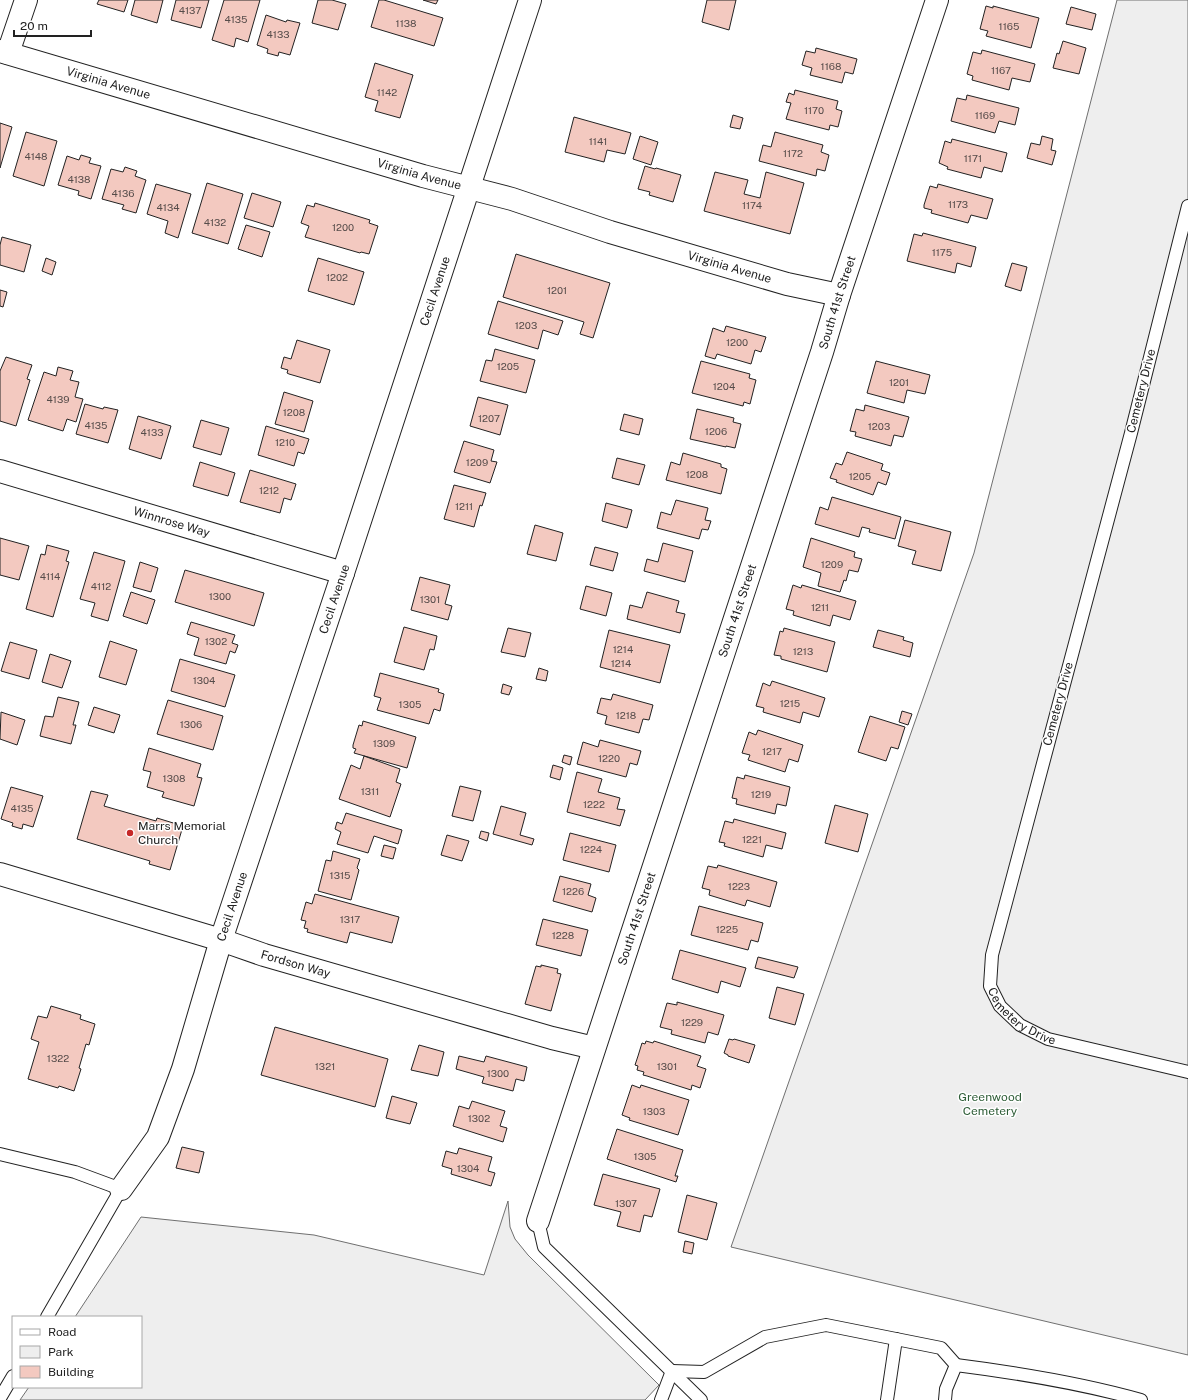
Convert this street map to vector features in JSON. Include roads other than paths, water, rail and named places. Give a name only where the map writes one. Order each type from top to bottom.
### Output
[{"type":"street","points":[[4,52],[26,0]]},
{"type":"street","name":"Cecil Avenue","points":[[121,1189],[158,1137],[183,1069],[221,940],[343,573],[530,0]]},
{"type":"street","name":"South 41st Street","points":[[538,1220],[822,352],[839,295],[937,0]]},
{"type":"street","name":"Virginia Avenue","points":[[4,52],[415,174],[512,199],[610,232],[779,282],[839,295]]},
{"type":"street","name":"Winnrose Way","points":[[0,472],[343,573]]},
{"type":"street","name":"Fordson Way","points":[[0,874],[221,940],[272,957],[544,1036],[594,1048]]},
{"type":"lane","name":"Cemetery Drive","points":[[1188,206],[1131,433],[992,955],[990,986],[1000,1006],[1020,1025],[1048,1039],[1188,1072]]},
{"type":"lane","points":[[0,1154],[75,1172],[121,1189],[48,1316]]},
{"type":"lane","points":[[538,1220],[544,1247],[701,1400]]},
{"type":"lane","points":[[672,1371],[704,1372],[765,1337],[826,1325],[941,1348],[956,1365],[1023,1374],[1107,1390],[1141,1400]]},
{"type":"lane","points":[[887,1400],[896,1339]]},
{"type":"lane","points":[[945,1400],[946,1389],[956,1365]]},
{"type":"lane","points":[[661,1400],[672,1371]]},
{"type":"lane","points":[[0,1398],[12,1378]]},
{"type":"place","name":"Marrs Memorial Church","points":[[130,833]]},
{"type":"park label","name":"Greenwood Cemetery","points":[[990,1104]]}]
